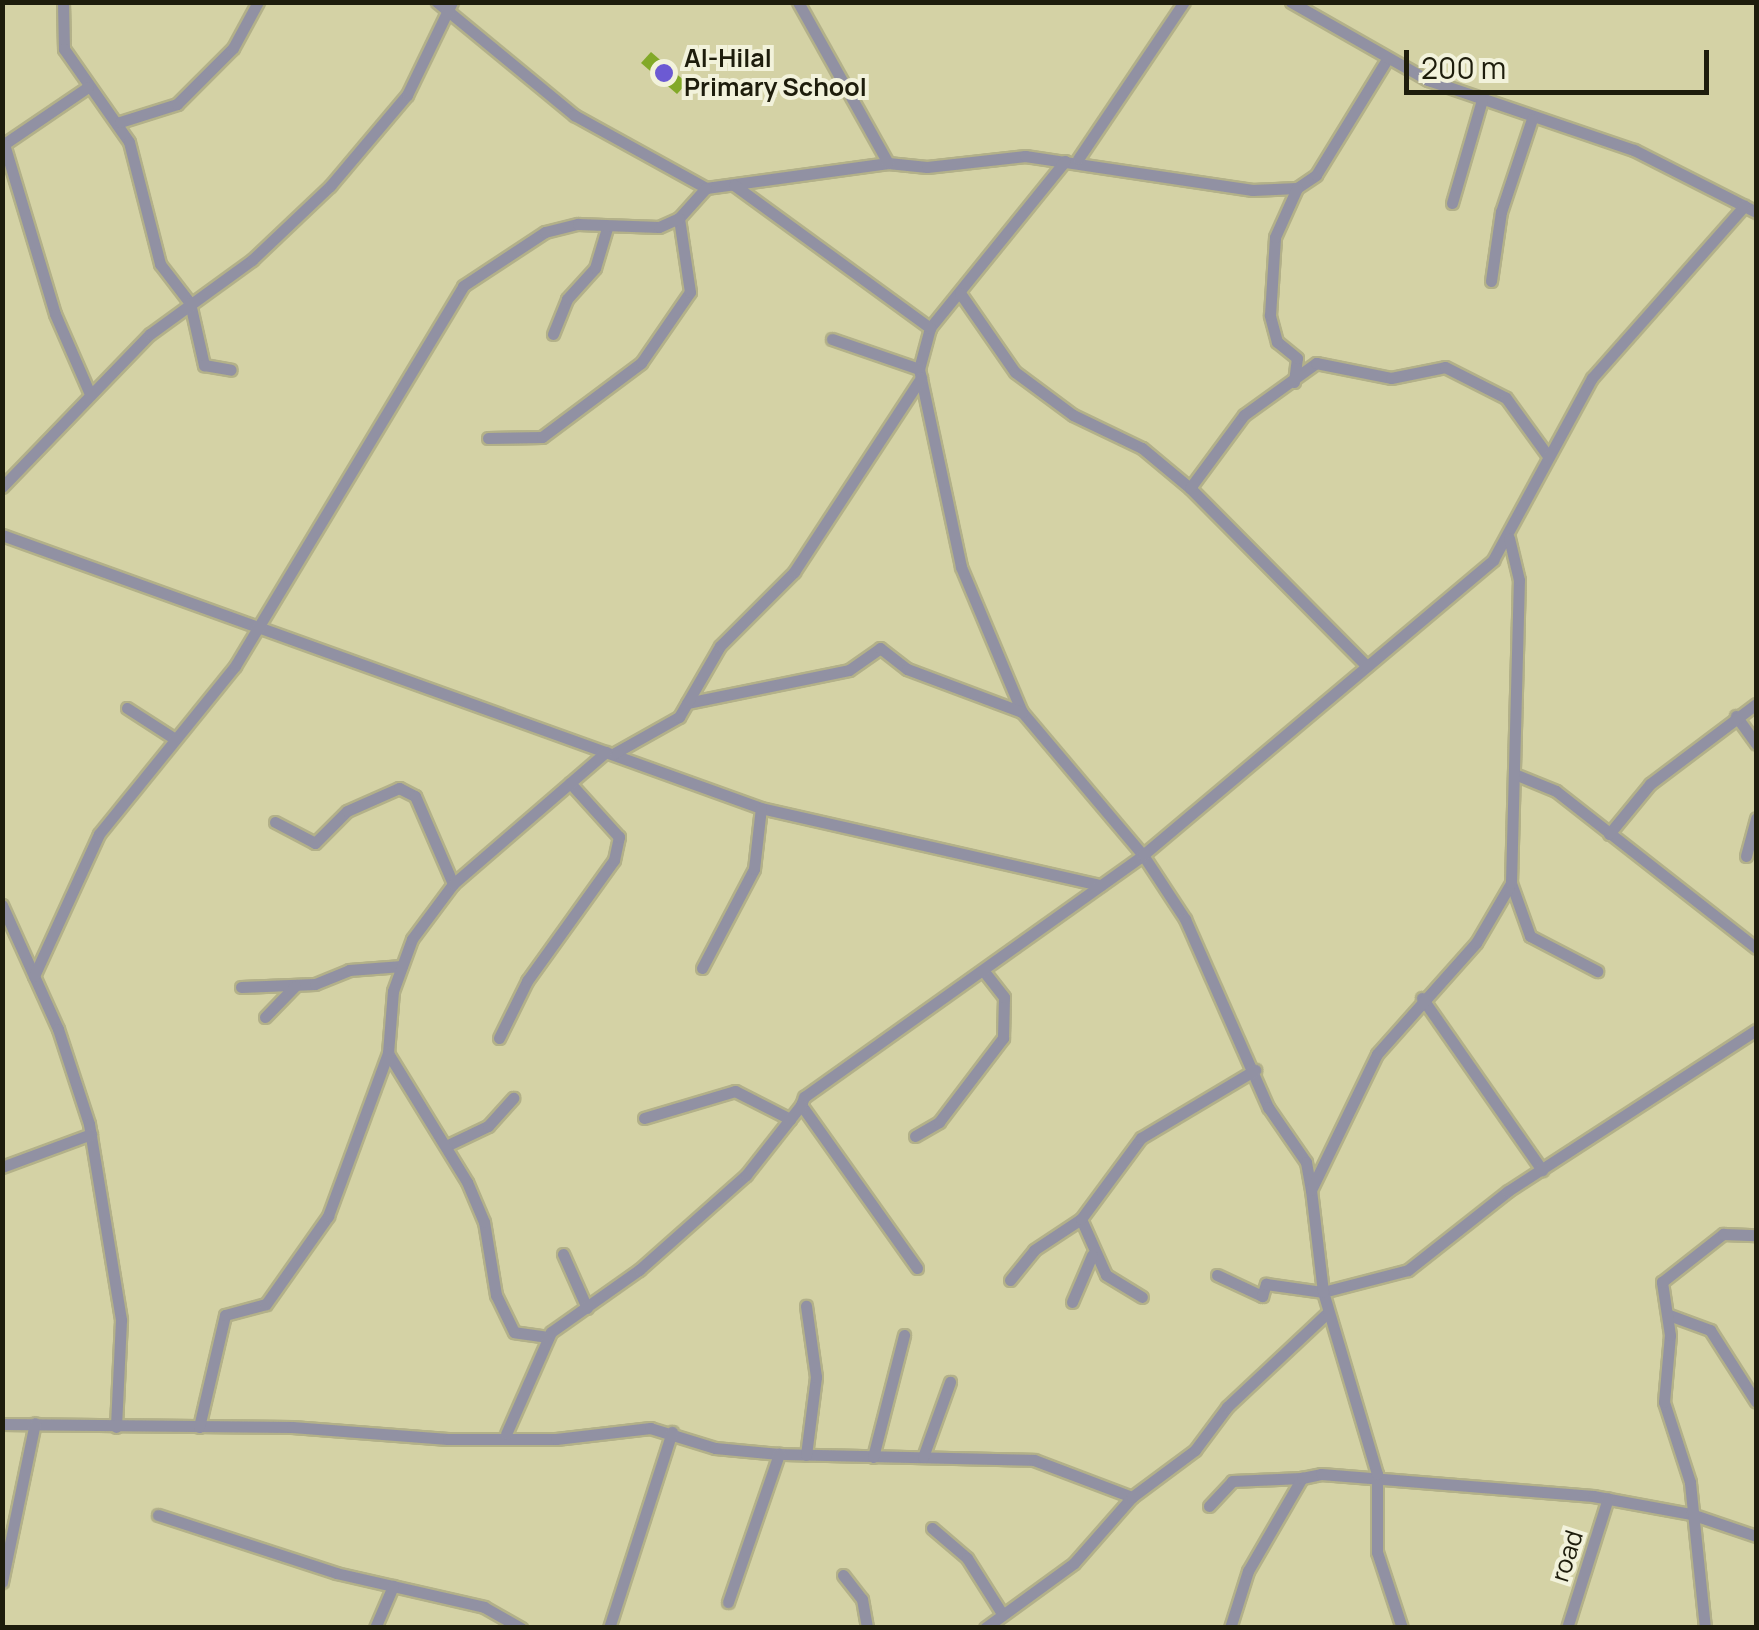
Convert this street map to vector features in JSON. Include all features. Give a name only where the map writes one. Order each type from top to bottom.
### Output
[{"type":"street","points":[[64,2],[64,49],[88,87],[120,122],[160,264],[190,303],[204,365],[231,370]]},
{"type":"street","points":[[120,122],[177,104],[233,48],[258,2]]},
{"type":"street","points":[[798,2],[888,163]]},
{"type":"street","points":[[199,1427],[225,1315],[266,1304],[328,1216],[388,1053],[402,966],[453,884],[570,783],[610,753],[664,730],[687,703],[720,646],[794,572],[920,373],[930,328],[1071,160],[1184,2]]},
{"type":"street","points":[[506,1434],[548,1337],[746,1175],[800,1105],[1143,856],[1367,666],[1508,538],[1548,456],[1627,329],[1750,209],[1634,150],[1532,119],[1387,60],[1291,2]]},
{"type":"street","points":[[2,487],[90,392],[190,303],[288,229],[364,148],[407,96],[445,5],[574,115],[706,188],[888,163],[1071,160],[1216,185],[1297,188]]},
{"type":"street","points":[[1294,384],[1296,358],[1277,342],[1270,315],[1275,238],[1297,188],[1316,175],[1387,60]]},
{"type":"street","points":[[88,87],[4,144],[56,314],[90,392]]},
{"type":"street","points":[[1452,204],[1482,100]]},
{"type":"street","points":[[1490,281],[1502,212],[1532,119]]},
{"type":"street","points":[[734,185],[930,328]]},
{"type":"street","points":[[34,976],[89,850],[235,666],[256,624],[303,563],[316,528],[378,438],[402,377],[463,286],[545,232],[578,224],[659,228],[679,218],[706,188]]},
{"type":"street","points":[[488,438],[542,438],[641,363],[693,284],[679,218]]},
{"type":"street","points":[[553,334],[567,299],[594,268],[607,228]]},
{"type":"street","points":[[960,293],[1001,359],[1028,384],[1142,448],[1190,488],[1367,666]]},
{"type":"street","points":[[832,340],[920,373]]},
{"type":"street","points":[[1190,488],[1244,416],[1294,384],[1316,363],[1392,378],[1446,367],[1506,398],[1548,456]]},
{"type":"street","points":[[920,373],[961,568],[1022,712],[1143,856],[1185,919],[1255,1070],[1268,1108],[1301,1152],[1311,1190],[1327,1313],[1377,1474],[1377,1552],[1402,1628]]},
{"type":"street","points":[[2,535],[761,808],[1100,885]]},
{"type":"street","points":[[1508,538],[1519,580],[1512,883],[1530,936],[1597,971]]},
{"type":"street","points":[[687,703],[849,670],[880,648],[907,669],[1022,712]]},
{"type":"street","points":[[1609,834],[1650,784],[1756,704]]},
{"type":"street","points":[[127,708],[174,740]]},
{"type":"street","points":[[1736,716],[1756,744]]},
{"type":"street","points":[[1517,775],[1556,791],[1756,948]]},
{"type":"street","points":[[499,1038],[541,960],[596,894],[614,860],[619,837],[570,783]]},
{"type":"street","points":[[275,822],[316,843],[347,811],[399,788],[414,796],[453,884]]},
{"type":"street","points":[[702,968],[754,869],[761,808]]},
{"type":"street","points":[[1746,856],[1756,818]]},
{"type":"street","points":[[1311,1190],[1378,1054],[1422,998],[1476,943],[1512,883]]},
{"type":"street","points":[[2,904],[34,976],[91,1134],[122,1320],[116,1427]]},
{"type":"street","points":[[241,986],[295,986],[402,966]]},
{"type":"street","points":[[915,1136],[948,1113],[1003,1038],[1004,997],[984,971]]},
{"type":"street","points":[[264,1017],[295,986]]},
{"type":"street","points":[[1422,998],[1542,1170]]},
{"type":"street","points":[[1216,1275],[1262,1296],[1266,1284],[1323,1292],[1422,1264],[1542,1170],[1756,1030]]},
{"type":"street","points":[[388,1053],[446,1146],[484,1222],[496,1295],[514,1332],[548,1337]]},
{"type":"street","points":[[1010,1280],[1034,1250],[1080,1219],[1140,1138],[1255,1070]]},
{"type":"street","points":[[644,1118],[735,1091],[790,1119]]},
{"type":"street","points":[[446,1146],[488,1126],[513,1098]]},
{"type":"street","points":[[800,1105],[917,1268]]},
{"type":"street","points":[[2,1167],[91,1134]]},
{"type":"street","points":[[1080,1219],[1092,1255],[1123,1290],[1142,1297]]},
{"type":"street","points":[[1705,1628],[1690,1482],[1664,1402],[1669,1315],[1662,1282],[1674,1268],[1723,1234],[1756,1234]]},
{"type":"street","points":[[563,1254],[587,1308]]},
{"type":"street","points":[[1072,1302],[1092,1255]]},
{"type":"street","points":[[806,1306],[816,1377],[806,1456]]},
{"type":"street","points":[[985,1628],[1001,1612],[1074,1564],[1132,1497],[1195,1450],[1227,1407],[1327,1313]]},
{"type":"street","points":[[1669,1315],[1710,1330],[1756,1402]]},
{"type":"street","points":[[873,1456],[904,1335]]},
{"type":"street","points":[[923,1457],[950,1382]]},
{"type":"street","points":[[2,1582],[35,1423]]},
{"type":"street","points":[[2,1424],[199,1427],[448,1439],[506,1434],[672,1432],[716,1448],[779,1454],[1034,1460],[1132,1497]]},
{"type":"street","points":[[608,1628],[672,1432]]},
{"type":"street","points":[[728,1602],[779,1454]]},
{"type":"street","points":[[1209,1506],[1232,1482],[1377,1474],[1481,1492],[1608,1498],[1691,1514],[1756,1536]]},
{"type":"street","points":[[1230,1628],[1248,1571],[1302,1478]]},
{"type":"street","name":"road","points":[[1567,1628],[1608,1498]]},
{"type":"street","points":[[158,1515],[394,1586],[484,1606],[521,1628]]},
{"type":"street","points":[[932,1528],[976,1570],[1001,1612]]},
{"type":"street","points":[[843,1575],[862,1599],[867,1628]]},
{"type":"street","points":[[375,1628],[394,1586]]},
{"type":"building","name":"Al-Hilal Primary School","points":[[651,52],[687,83],[677,94],[641,63]]},
{"type":"place","name":"Al-Hilal Primary School","points":[[664,73]]}]
